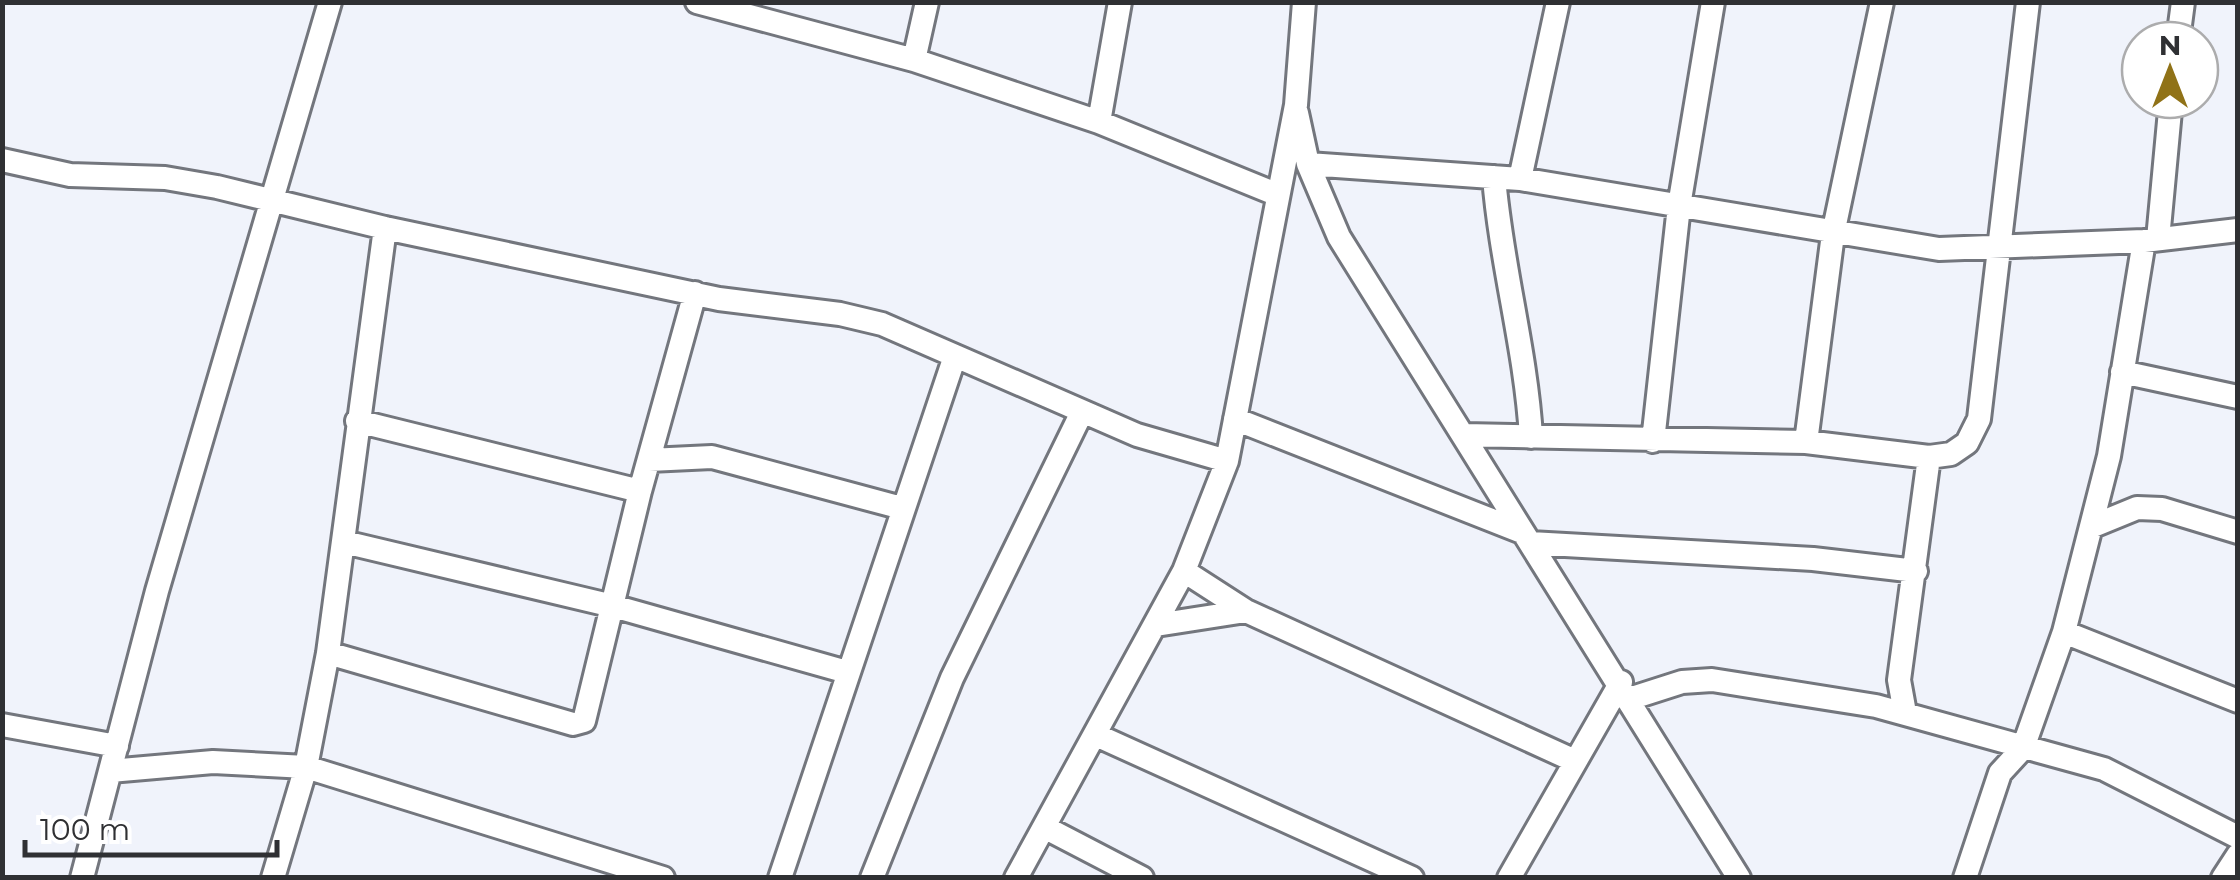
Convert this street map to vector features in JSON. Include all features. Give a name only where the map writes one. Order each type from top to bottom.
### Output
[{"type":"street","points":[[82,878],[116,746],[330,2]]},
{"type":"street","points":[[697,2],[914,60],[1099,122],[1276,194]]},
{"type":"street","points":[[914,60],[928,2]]},
{"type":"street","points":[[1099,122],[1120,2]]},
{"type":"street","points":[[1016,878],[1184,571],[1227,461],[1296,105],[1304,2]]},
{"type":"street","points":[[1520,180],[1558,2]]},
{"type":"street","points":[[1653,441],[1678,206],[1712,2]]},
{"type":"street","points":[[1806,442],[1834,234],[1882,2]]},
{"type":"street","points":[[1464,435],[1806,442],[1929,457],[1951,454],[1967,443],[1980,419],[2028,2]]},
{"type":"street","points":[[1296,105],[1308,164],[1339,236],[1739,878]]},
{"type":"street","points":[[1965,877],[2000,772],[2023,748],[2064,632],[2092,526],[2151,240],[2168,120]]},
{"type":"street","points":[[2,160],[70,175],[165,178],[272,198],[385,228],[695,294],[840,314],[882,324],[1137,435],[1227,461]]},
{"type":"street","points":[[1308,164],[1520,180],[1939,249],[2002,250],[2238,230]]},
{"type":"street","points":[[1494,178],[1500,251],[1529,391],[1531,437]]},
{"type":"street","points":[[273,878],[306,767],[328,653],[385,228]]},
{"type":"street","points":[[328,653],[580,723],[590,710],[640,491],[695,294]]},
{"type":"street","points":[[780,878],[955,356]]},
{"type":"street","points":[[2122,372],[2238,397]]},
{"type":"street","points":[[872,878],[952,678],[1082,412]]},
{"type":"street","points":[[1235,420],[1526,538],[1813,559],[1916,571]]},
{"type":"street","points":[[357,421],[640,491]]},
{"type":"street","points":[[649,460],[712,457],[902,508]]},
{"type":"street","points":[[1905,713],[1898,680],[1929,457]]},
{"type":"street","points":[[2092,526],[2138,508],[2162,509],[2238,532]]},
{"type":"street","points":[[344,542],[613,606],[848,672]]},
{"type":"street","points":[[1184,571],[1246,611],[1575,761]]},
{"type":"street","points":[[1156,625],[1246,611]]},
{"type":"street","points":[[2064,632],[2238,701]]},
{"type":"street","points":[[1508,878],[1575,761],[1625,691],[1712,680],[1876,706],[2104,768],[2238,837]]},
{"type":"street","points":[[1876,706],[1898,680]]},
{"type":"street","points":[[2,725],[116,746]]},
{"type":"street","points":[[1096,734],[1412,878]]},
{"type":"street","points":[[110,771],[213,762],[306,767],[654,876]]},
{"type":"street","points":[[1044,826],[1142,878]]},
{"type":"street","points":[[2223,878],[2238,854]]}]
